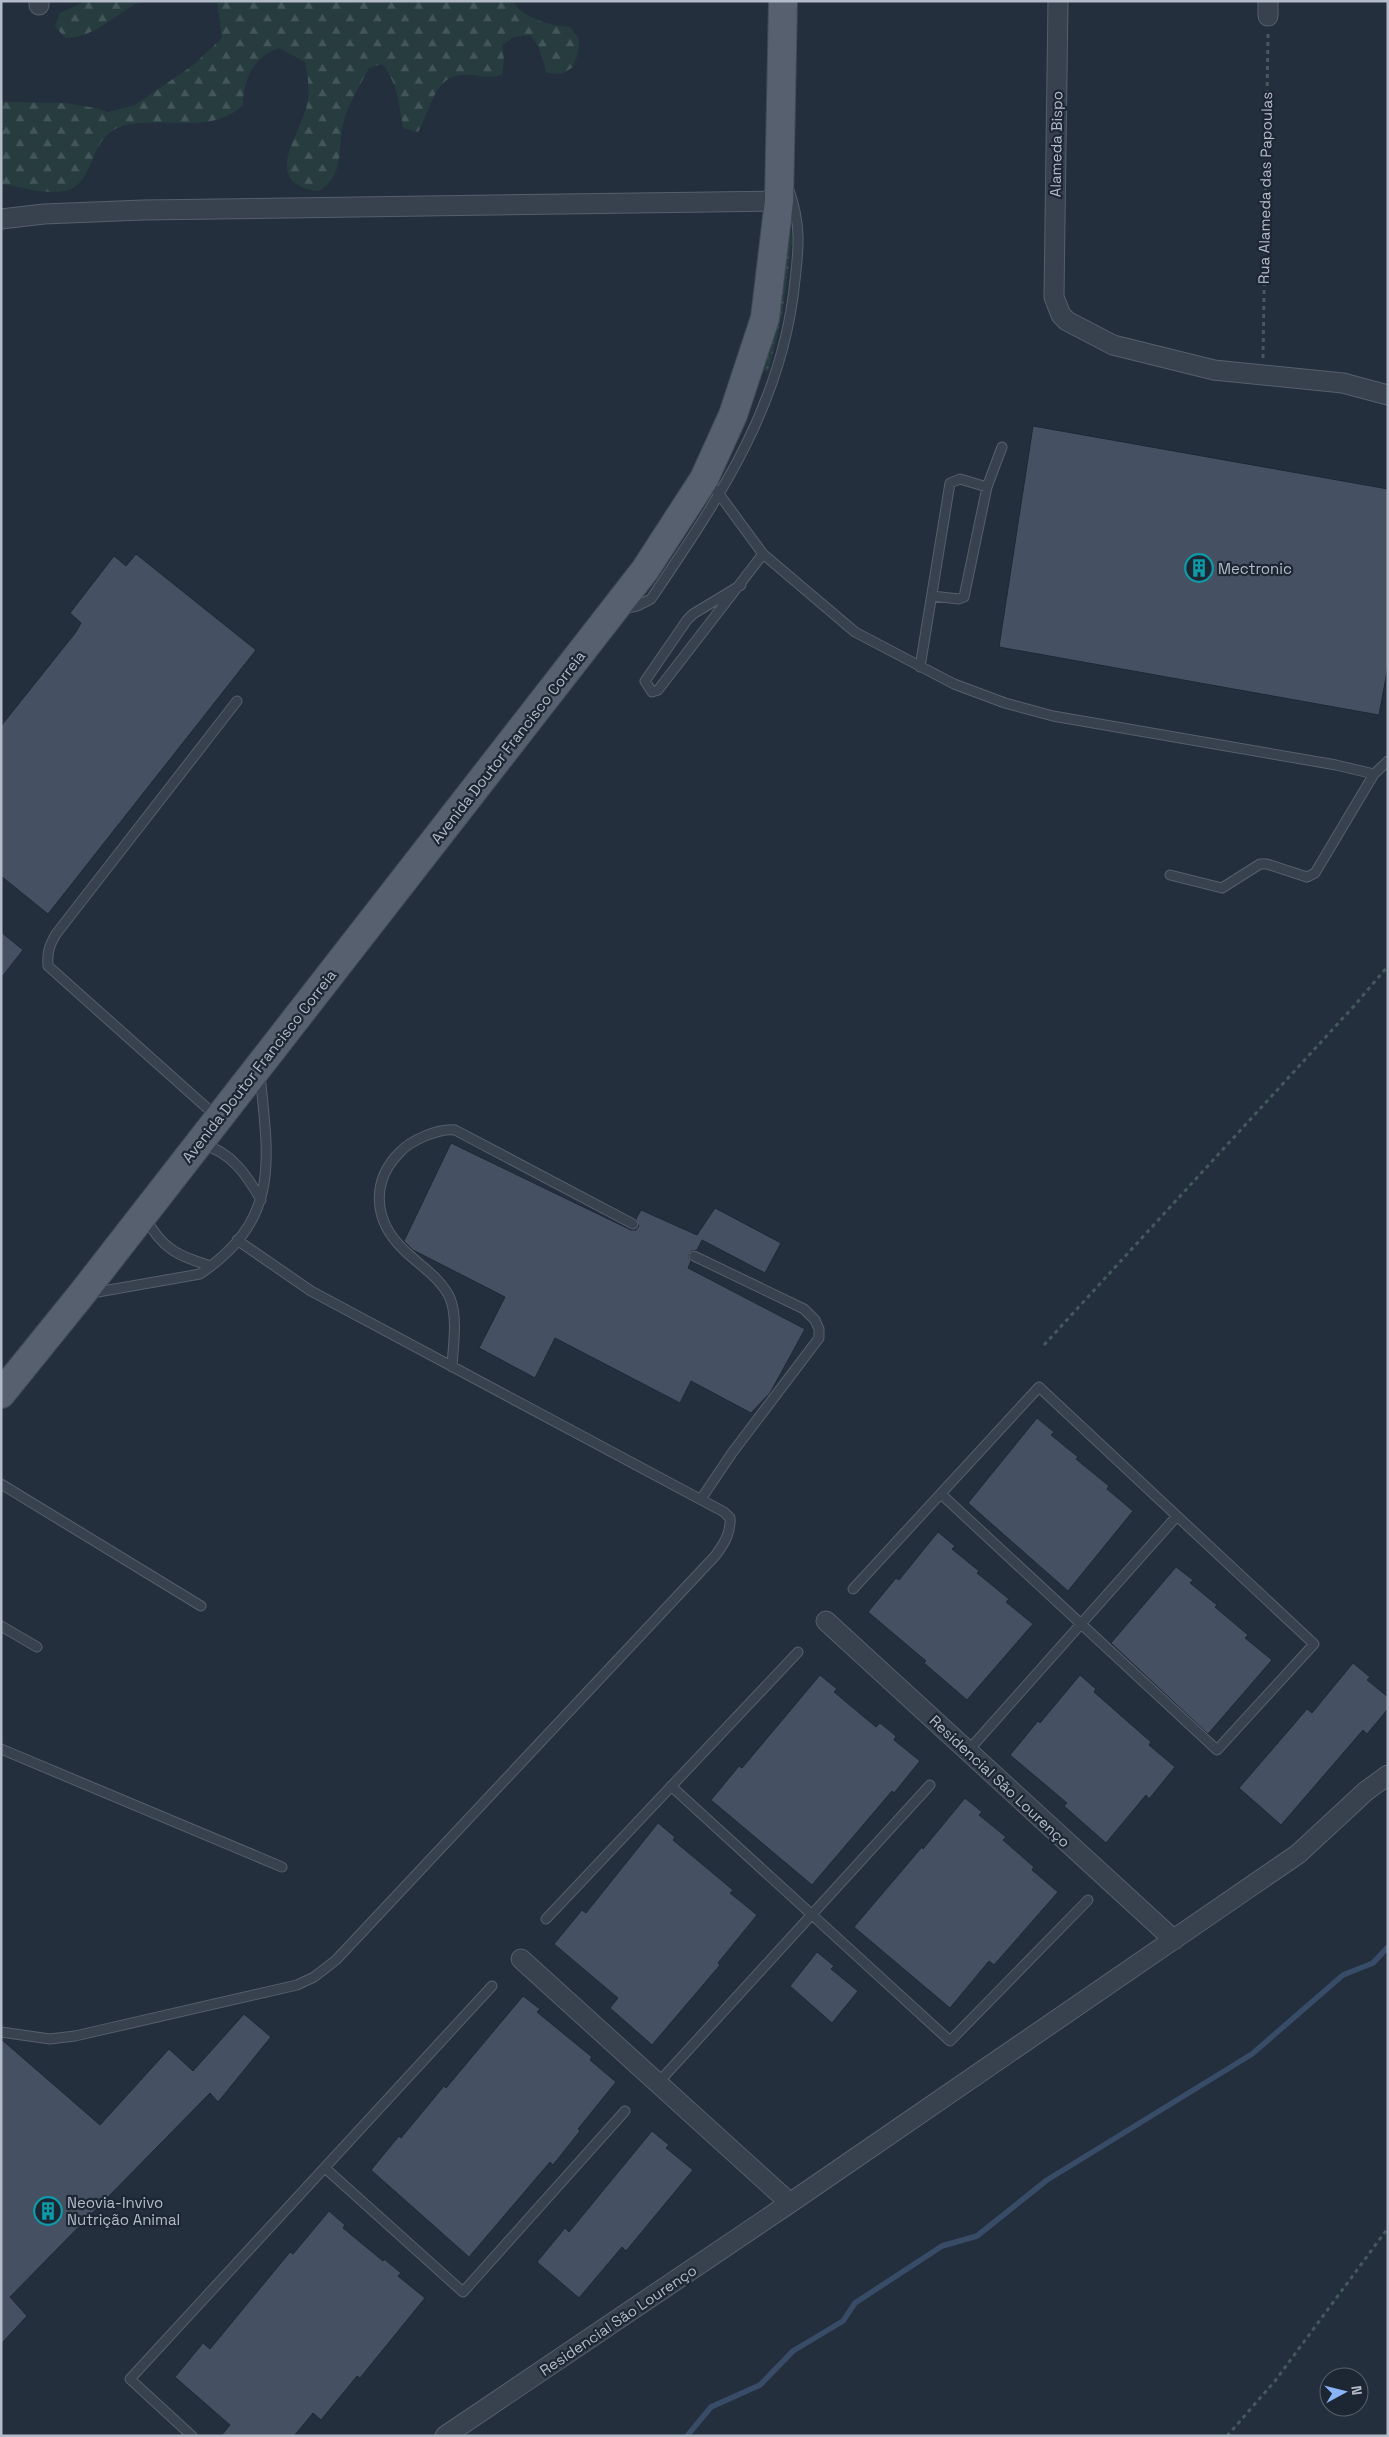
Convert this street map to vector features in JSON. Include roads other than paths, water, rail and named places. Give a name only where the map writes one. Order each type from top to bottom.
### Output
[{"type":"main road","name":"Avenida Doutor Francisco Correia","points":[[1,1394],[82,1295],[666,540],[712,487],[733,414],[765,318],[779,201],[783,1]]},
{"type":"street","name":"Alameda Bispo","points":[[1058,1],[1054,297],[1061,314],[1067,321],[1112,345],[1214,370],[1343,383],[1388,395]]},
{"type":"street","points":[[1,219],[44,214],[143,210],[779,201]]},
{"type":"street","name":"Residencial São Lourenço","points":[[826,1621],[1174,1940]]},
{"type":"street","name":"Residencial São Lourenço","points":[[445,2436],[790,2203],[1298,1854],[1366,1791],[1388,1775]]},
{"type":"street","points":[[521,1960],[790,2203]]},
{"type":"lane","points":[[779,159],[798,223],[800,238],[793,301],[781,358],[768,398],[751,437],[712,487],[763,554],[856,632],[954,684],[1005,703],[1053,716],[1374,774]]},
{"type":"lane","points":[[932,596],[959,600],[964,597],[987,487],[1002,447]]},
{"type":"lane","points":[[920,667],[950,483],[960,479],[987,487]]},
{"type":"lane","points":[[740,585],[687,620],[647,677],[646,684],[652,692],[658,690],[740,585],[763,554]]},
{"type":"lane","points":[[218,1119],[48,966],[47,956],[48,947],[56,934],[238,701]]},
{"type":"lane","points":[[1170,875],[1222,888],[1260,864],[1267,864],[1307,876],[1315,873],[1374,774],[1388,761]]},
{"type":"lane","points":[[82,1295],[200,1274],[211,1266],[248,1227],[261,1200],[267,1174],[260,1066]]},
{"type":"lane","points":[[452,1367],[453,1314],[451,1300],[444,1287],[403,1249],[387,1231],[378,1202],[382,1176],[400,1152],[416,1140],[455,1130],[633,1224]]},
{"type":"lane","points":[[198,1144],[210,1146],[232,1160],[248,1177],[261,1200]]},
{"type":"lane","points":[[144,1214],[153,1231],[174,1252],[184,1258],[211,1266]]},
{"type":"lane","points":[[1,2032],[50,2039],[75,2036],[297,1985],[314,1977],[336,1960],[715,1556],[724,1545],[731,1526],[730,1518],[724,1512],[311,1291],[236,1240]]},
{"type":"lane","points":[[694,1256],[804,1309],[815,1320],[819,1329],[819,1338],[732,1453],[700,1499]]},
{"type":"lane","points":[[853,1589],[1039,1387],[1314,1644],[1217,1750],[941,1494]]},
{"type":"lane","points":[[1,1484],[201,1606]]},
{"type":"lane","points":[[968,1751],[1177,1516]]},
{"type":"lane","points":[[1,1626],[37,1647]]},
{"type":"lane","points":[[546,1919],[798,1652]]},
{"type":"lane","points":[[1,1749],[282,1867]]},
{"type":"lane","points":[[658,2083],[930,1785]]},
{"type":"lane","points":[[671,1786],[950,2041],[1088,1900]]},
{"type":"lane","points":[[192,2436],[130,2380],[492,1986]]},
{"type":"lane","points":[[325,2168],[463,2292],[625,2111]]},
{"type":"waterway","points":[[687,2436],[711,2407],[760,2385],[793,2351],[843,2321],[855,2303],[942,2246],[977,2236],[1047,2180],[1252,2054],[1343,1975],[1373,1963],[1388,1947]]},
{"type":"place","name":"Mectronic","points":[[1199,568]]},
{"type":"place","name":"Neovia-Invivo Nutrição Animal","points":[[48,2211]]}]
